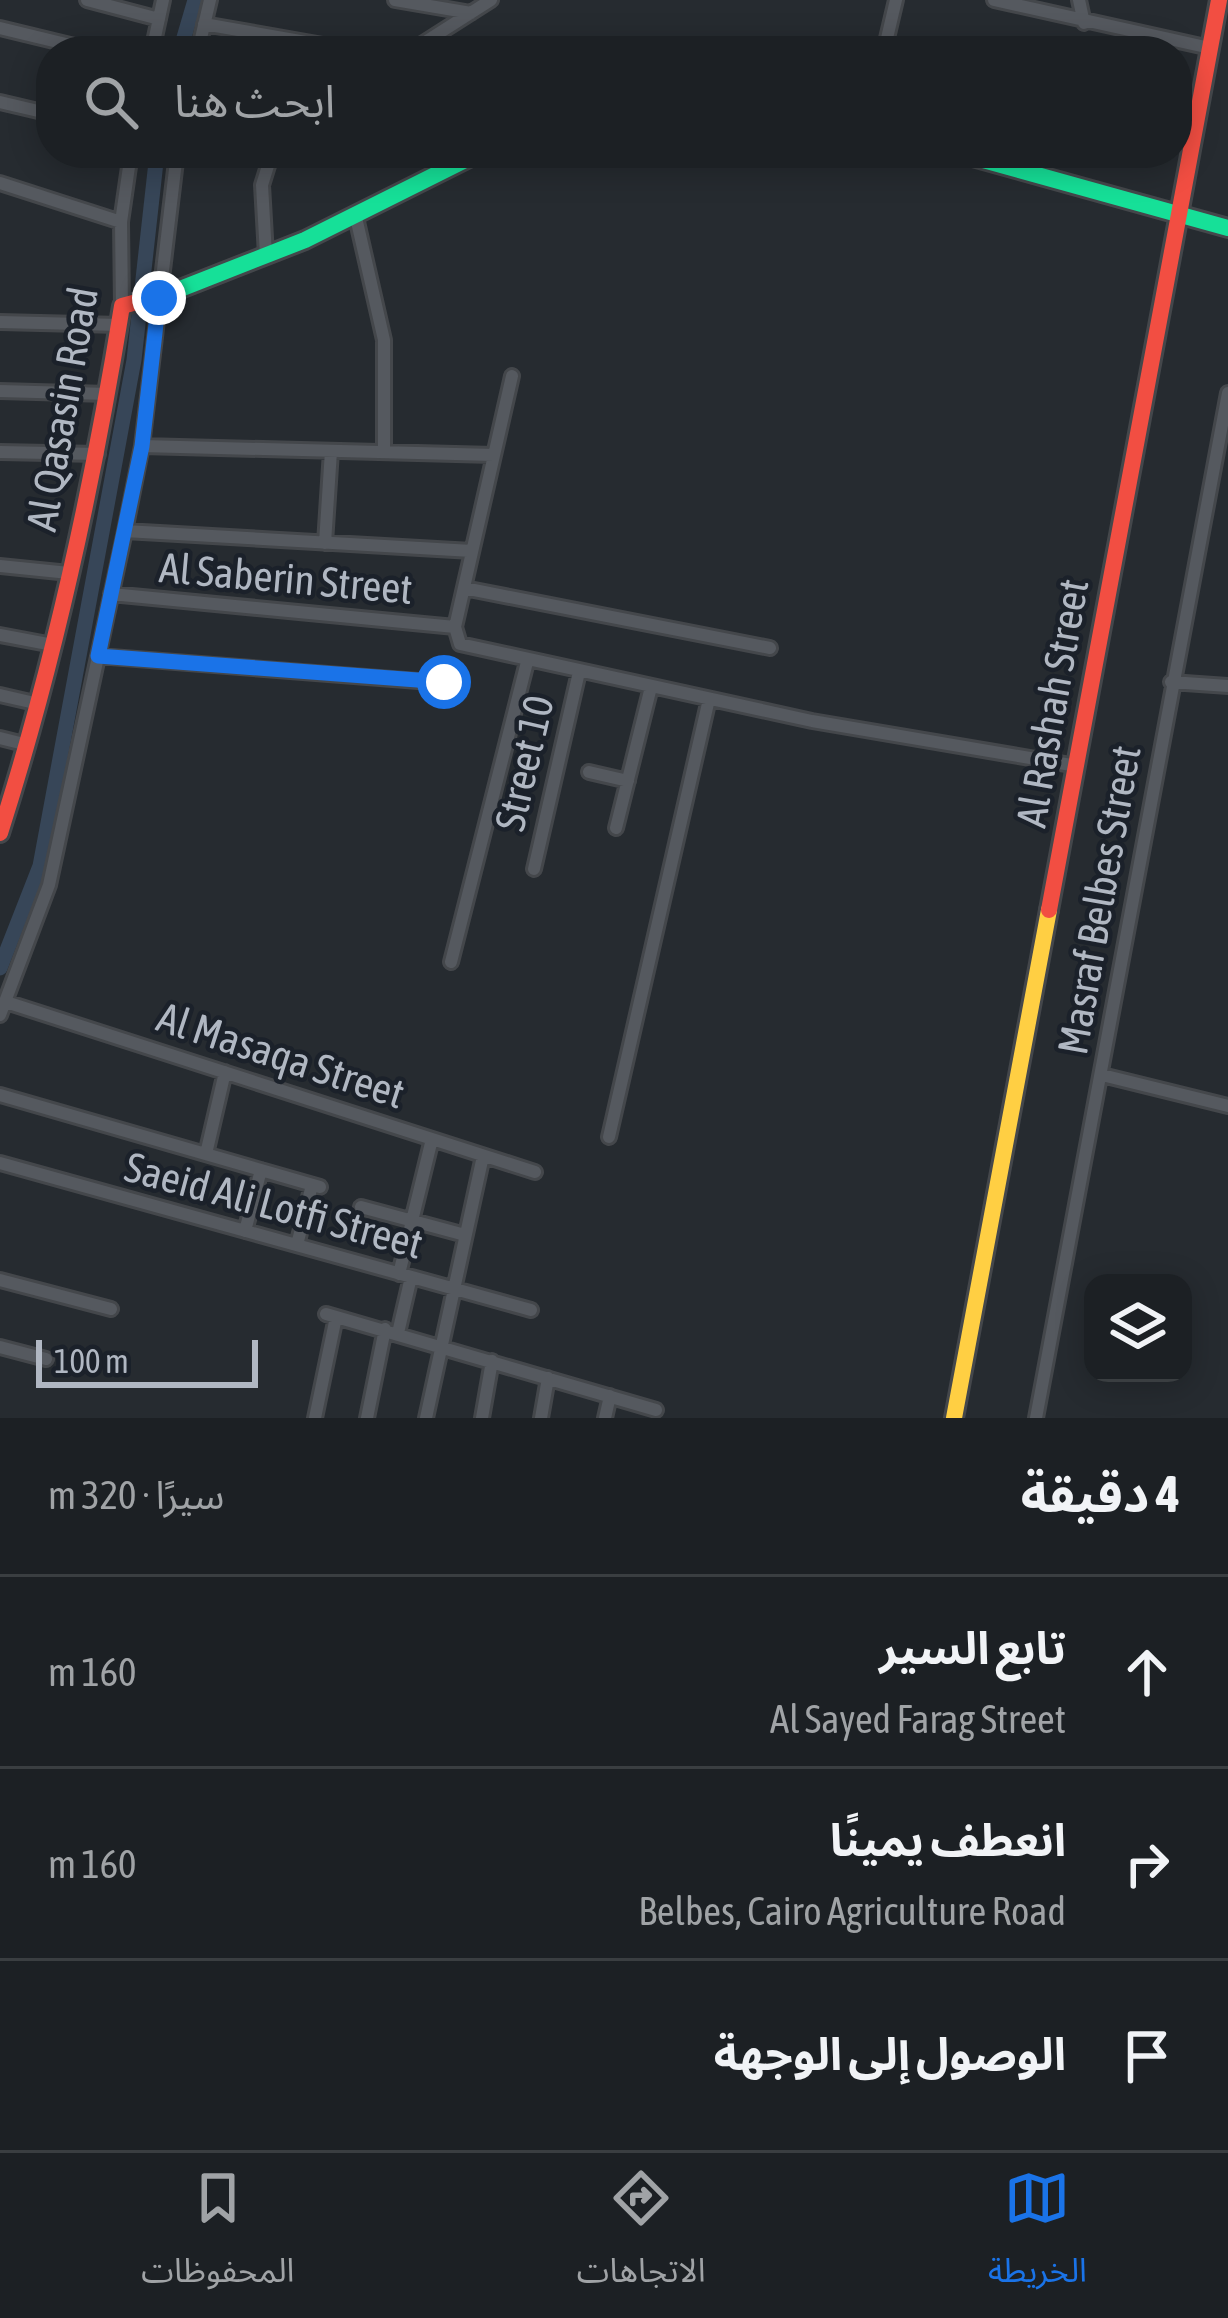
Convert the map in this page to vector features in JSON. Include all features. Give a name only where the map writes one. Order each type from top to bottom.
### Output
[{"type":"street","points":[[87,0],[159,19]]},
{"type":"street","points":[[155,36],[163,0]]},
{"type":"street","points":[[201,36],[210,0]]},
{"type":"street","points":[[395,0],[471,13]]},
{"type":"street","points":[[435,36],[491,0]]},
{"type":"street","points":[[888,36],[896,0]]},
{"type":"street","points":[[994,0],[1150,36]]},
{"type":"street","points":[[1078,0],[1084,23]]},
{"type":"street","name":"Al Rashah Street","points":[[1192,142],[1219,0]]},
{"type":"street","points":[[204,24],[272,36]]},
{"type":"street","points":[[0,28],[36,37]]},
{"type":"street","points":[[1192,44],[1210,48]]},
{"type":"street","points":[[0,102],[36,110]]},
{"type":"street","name":"Al Qasasin Road","points":[[0,833],[5,803],[39,704],[98,454],[123,312],[121,222],[129,168]]},
{"type":"street","points":[[3,1008],[49,885],[125,531],[142,446],[155,299],[176,168]]},
{"type":"street","points":[[266,255],[262,185],[267,168]]},
{"type":"street","points":[[0,322],[123,312],[266,255],[448,168]]},
{"type":"street","points":[[1011,168],[1228,228]]},
{"type":"street","name":"Al Rashah Street","points":[[954,1418],[1187,168]]},
{"type":"street","points":[[0,183],[121,222]]},
{"type":"street","points":[[355,213],[384,340],[384,452]]},
{"type":"street","points":[[512,376],[455,627],[463,646],[709,699],[1077,766]]},
{"type":"street","points":[[0,391],[108,394]]},
{"type":"street","name":"Masraf Belbes Street","points":[[1036,1418],[1228,393]]},
{"type":"street","points":[[142,446],[494,455]]},
{"type":"street","points":[[325,543],[331,451]]},
{"type":"street","points":[[0,454],[98,454]]},
{"type":"street","points":[[125,531],[472,550]]},
{"type":"street","points":[[0,566],[69,573]]},
{"type":"street","points":[[464,588],[770,648]]},
{"type":"street","name":"Al Saberin Street","points":[[111,594],[455,627]]},
{"type":"street","points":[[0,635],[53,646]]},
{"type":"street","points":[[98,656],[444,682]]},
{"type":"street","points":[[451,962],[527,662]]},
{"type":"street","name":"Street 10","points":[[534,869],[579,672]]},
{"type":"street","points":[[1171,682],[1228,686]]},
{"type":"street","points":[[616,828],[651,687]]},
{"type":"street","points":[[0,695],[39,704]]},
{"type":"street","points":[[609,1137],[709,699]]},
{"type":"street","points":[[0,738],[28,745]]},
{"type":"street","points":[[589,772],[628,781]]},
{"type":"street","name":"Al Masaqa Street","points":[[3,1008],[225,1072],[536,1172]]},
{"type":"street","points":[[206,1154],[225,1072]]},
{"type":"street","points":[[1102,1075],[1228,1106]]},
{"type":"street","points":[[0,1095],[316,1186],[297,1245]]},
{"type":"street","points":[[367,1418],[392,1331],[432,1139]]},
{"type":"street","points":[[426,1418],[483,1156]]},
{"type":"street","name":"Saeid Ali Lotfi Street","points":[[0,1163],[531,1310]]},
{"type":"street","points":[[245,1231],[261,1170]]},
{"type":"street","points":[[361,1207],[465,1235]]},
{"type":"street","points":[[0,1280],[111,1310]]},
{"type":"street","points":[[315,1418],[331,1316],[656,1410]]},
{"type":"street","points":[[0,1347],[46,1359]]},
{"type":"street","points":[[482,1418],[492,1361]]},
{"type":"street","points":[[541,1418],[548,1378]]},
{"type":"street","points":[[605,1418],[610,1396]]},
{"type":"waterway","points":[[184,36],[195,0]]},
{"type":"waterway","points":[[0,968],[40,866],[134,360],[155,168]]},
{"type":"traffic: fast","points":[[170,293],[305,240],[449,168]]},
{"type":"traffic: fast","points":[[1012,168],[1228,228]]},
{"type":"traffic: slow","points":[[954,1418],[1049,910]]},
{"type":"traffic: jam","points":[[1192,145],[1219,0]]},
{"type":"traffic: jam","points":[[1049,910],[1188,168]]},
{"type":"traffic: jam","points":[[0,833],[71,572],[122,306],[170,293]]},
{"type":"route","points":[[159,298],[142,446],[98,656],[444,682]]}]
